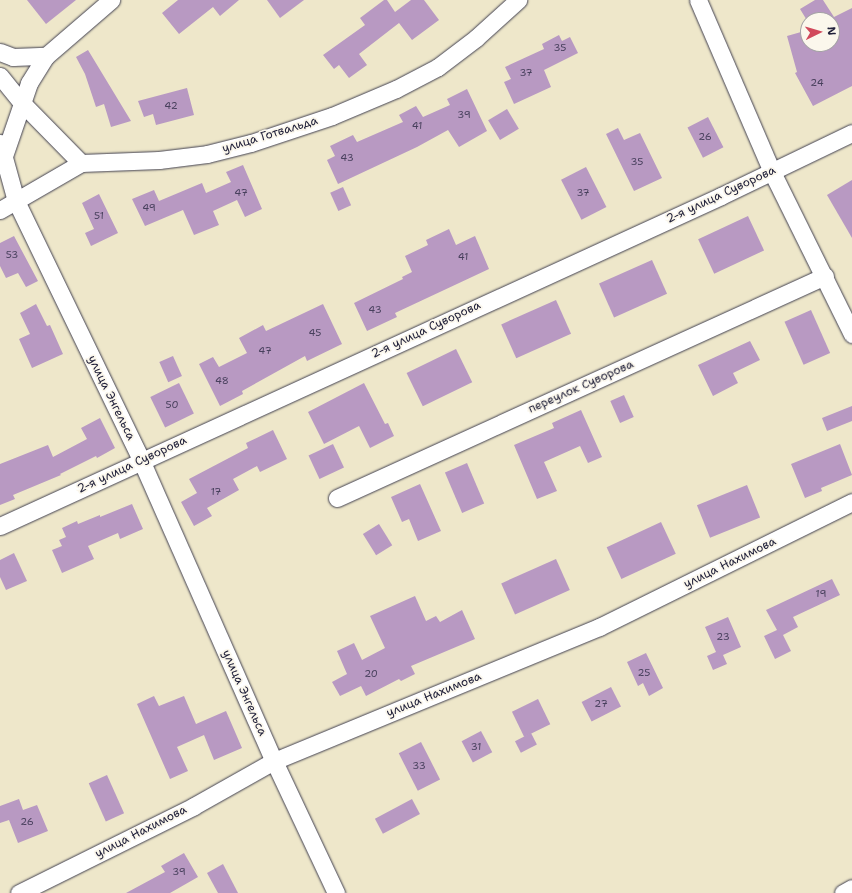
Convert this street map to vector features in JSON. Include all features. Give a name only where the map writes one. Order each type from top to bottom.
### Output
[{"type":"street","points":[[2,150],[23,104],[29,83],[46,56],[111,0]]},
{"type":"street","name":"улица Готвальда","points":[[0,210],[81,163],[160,160],[207,154],[252,143],[332,116],[396,89],[438,67],[476,38],[518,0]]},
{"type":"street","points":[[698,0],[772,172],[825,276],[852,334]]},
{"type":"street","points":[[0,52],[13,57],[46,56]]},
{"type":"street","points":[[0,76],[23,104],[81,163]]},
{"type":"street","name":"2-я улица Суворова","points":[[0,526],[141,460],[772,172],[852,133]]},
{"type":"street","name":"улица Энгельса","points":[[2,150],[16,201],[141,460],[274,761],[336,893]]},
{"type":"street","name":"переулок Суворова","points":[[338,498],[825,276]]},
{"type":"street","name":"улица Нахимова","points":[[19,893],[194,806],[274,761],[599,627],[852,502]]},
{"type":"street","points":[[843,893],[852,888]]},
{"type":"building","points":[[27,0],[76,0],[46,24]]},
{"type":"building","points":[[178,0],[239,0],[220,16],[213,7],[179,34],[162,13]]},
{"type":"building","points":[[267,0],[304,0],[280,18]]},
{"type":"building","points":[[384,0],[387,0],[395,12],[411,0],[424,0],[439,20],[412,40],[399,23],[359,54],[367,65],[349,78],[339,65],[334,69],[323,55],[365,25],[360,18]]},
{"type":"building","points":[[815,0],[823,0],[831,12],[802,12],[800,9]]},
{"type":"building","points":[[852,8],[852,86],[813,106],[795,73],[797,72],[787,36],[800,32],[800,52],[840,52],[840,14]]},
{"type":"building","points":[[559,35],[562,41],[570,37],[578,53],[544,70],[551,87],[514,104],[504,82],[511,79],[505,67],[544,49],[542,44]]},
{"type":"building","points":[[88,50],[131,121],[111,127],[104,104],[96,107],[85,74],[76,57]]},
{"type":"building","points":[[187,88],[194,115],[156,125],[153,114],[144,117],[138,101]]},
{"type":"building","points":[[467,89],[487,131],[459,147],[448,130],[417,147],[338,184],[327,160],[335,156],[330,146],[353,135],[357,142],[403,122],[399,115],[416,106],[423,117],[450,105],[447,99]]},
{"type":"building","points":[[507,109],[519,129],[500,140],[488,120]]},
{"type":"building","points":[[708,117],[723,147],[703,158],[688,127]]},
{"type":"building","points":[[618,128],[624,140],[640,133],[662,178],[634,191],[606,134]]},
{"type":"building","points":[[243,165],[262,209],[245,217],[237,200],[213,211],[219,225],[194,235],[183,210],[145,226],[132,199],[154,190],[159,201],[202,183],[206,193],[231,182],[226,172]]},
{"type":"building","points":[[586,167],[606,207],[581,220],[561,180]]},
{"type":"building","points":[[852,180],[852,238],[827,195]]},
{"type":"building","points":[[343,187],[351,205],[338,211],[330,193]]},
{"type":"building","points":[[99,194],[118,233],[91,246],[85,233],[94,229],[82,203]]},
{"type":"building","points":[[748,216],[764,250],[714,274],[698,239]]},
{"type":"building","points":[[449,229],[456,245],[475,236],[489,269],[395,313],[397,317],[367,331],[354,303],[403,279],[402,277],[412,272],[405,256],[428,245],[426,240]]},
{"type":"building","points":[[14,236],[38,281],[26,287],[18,273],[6,278],[0,266],[0,243]]},
{"type":"building","points":[[652,260],[667,294],[614,317],[599,284]]},
{"type":"building","points":[[556,300],[571,334],[516,358],[501,324]]},
{"type":"building","points":[[36,304],[47,326],[50,325],[63,354],[32,368],[19,339],[30,334],[20,313]]},
{"type":"building","points":[[323,304],[342,344],[307,361],[305,356],[242,391],[243,394],[220,406],[199,364],[213,357],[219,367],[247,353],[239,338],[263,325],[266,331]]},
{"type":"building","points":[[811,310],[830,353],[804,365],[785,322]]},
{"type":"building","points":[[750,341],[760,360],[733,373],[738,383],[713,396],[698,365]]},
{"type":"building","points":[[456,349],[472,382],[423,406],[407,373]]},
{"type":"building","points":[[173,356],[182,376],[168,382],[159,362]]},
{"type":"building","points":[[179,383],[194,414],[165,428],[150,397]]},
{"type":"building","points":[[364,383],[385,424],[388,423],[394,436],[370,448],[359,426],[324,444],[308,412]]},
{"type":"building","points":[[624,395],[634,417],[620,423],[610,401]]},
{"type":"building","points":[[852,406],[852,421],[827,431],[822,418]]},
{"type":"building","points":[[581,410],[602,457],[588,463],[580,446],[544,462],[557,491],[537,499],[514,445],[554,428],[552,423]]},
{"type":"building","points":[[100,418],[115,448],[97,458],[96,456],[60,474],[61,475],[13,495],[15,499],[0,505],[0,464],[48,445],[53,457],[87,439],[81,428]]},
{"type":"building","points":[[273,430],[287,459],[260,472],[257,466],[233,479],[239,490],[207,508],[212,516],[194,526],[181,502],[197,493],[189,479],[248,448],[246,443]]},
{"type":"building","points":[[333,444],[344,468],[320,479],[309,455]]},
{"type":"building","points":[[840,444],[852,475],[821,488],[822,491],[805,498],[791,464]]},
{"type":"building","points":[[467,463],[484,504],[462,513],[445,472]]},
{"type":"building","points":[[420,484],[441,531],[418,541],[409,519],[402,522],[391,497]]},
{"type":"building","points":[[747,485],[760,517],[710,538],[697,505]]},
{"type":"building","points":[[132,504],[143,529],[120,539],[118,533],[88,546],[94,559],[62,573],[52,550],[62,546],[59,540],[66,537],[62,528],[77,521],[78,524],[100,515],[100,517]]},
{"type":"building","points":[[661,522],[676,554],[621,579],[607,547]]},
{"type":"building","points":[[379,524],[392,545],[376,555],[363,534]]},
{"type":"building","points":[[14,553],[27,581],[6,590],[0,577],[0,560]]},
{"type":"building","points":[[556,559],[570,590],[515,614],[501,583]]},
{"type":"building","points":[[832,579],[840,595],[793,617],[798,627],[783,635],[791,651],[775,659],[764,636],[777,630],[766,610]]},
{"type":"building","points":[[415,596],[426,621],[436,616],[440,622],[462,610],[475,639],[411,666],[415,674],[401,681],[399,679],[366,696],[361,686],[340,696],[332,682],[347,674],[337,651],[354,643],[362,660],[385,648],[370,616]]},
{"type":"building","points":[[728,617],[741,647],[723,655],[727,664],[713,670],[707,656],[716,652],[705,627]]},
{"type":"building","points":[[646,653],[663,688],[649,696],[643,683],[638,686],[627,662]]},
{"type":"building","points":[[611,687],[621,707],[592,722],[582,702]]},
{"type":"building","points":[[154,696],[159,706],[184,696],[196,724],[226,711],[242,748],[214,760],[204,735],[177,747],[188,771],[170,779],[137,704]]},
{"type":"building","points":[[538,699],[550,724],[524,737],[512,712]]},
{"type":"building","points":[[481,731],[492,752],[473,763],[462,741]]},
{"type":"building","points":[[531,733],[537,745],[521,753],[515,741]]},
{"type":"building","points":[[421,742],[440,779],[418,791],[399,753]]},
{"type":"building","points":[[107,775],[124,813],[106,822],[89,783]]},
{"type":"building","points":[[19,799],[23,810],[37,805],[48,831],[18,843],[9,820],[0,823],[0,806]]},
{"type":"building","points":[[412,799],[420,814],[383,834],[375,819]]},
{"type":"building","points":[[184,853],[198,877],[170,893],[126,893],[165,872],[161,866]]},
{"type":"building","points":[[223,864],[238,893],[218,893],[207,873]]}]
